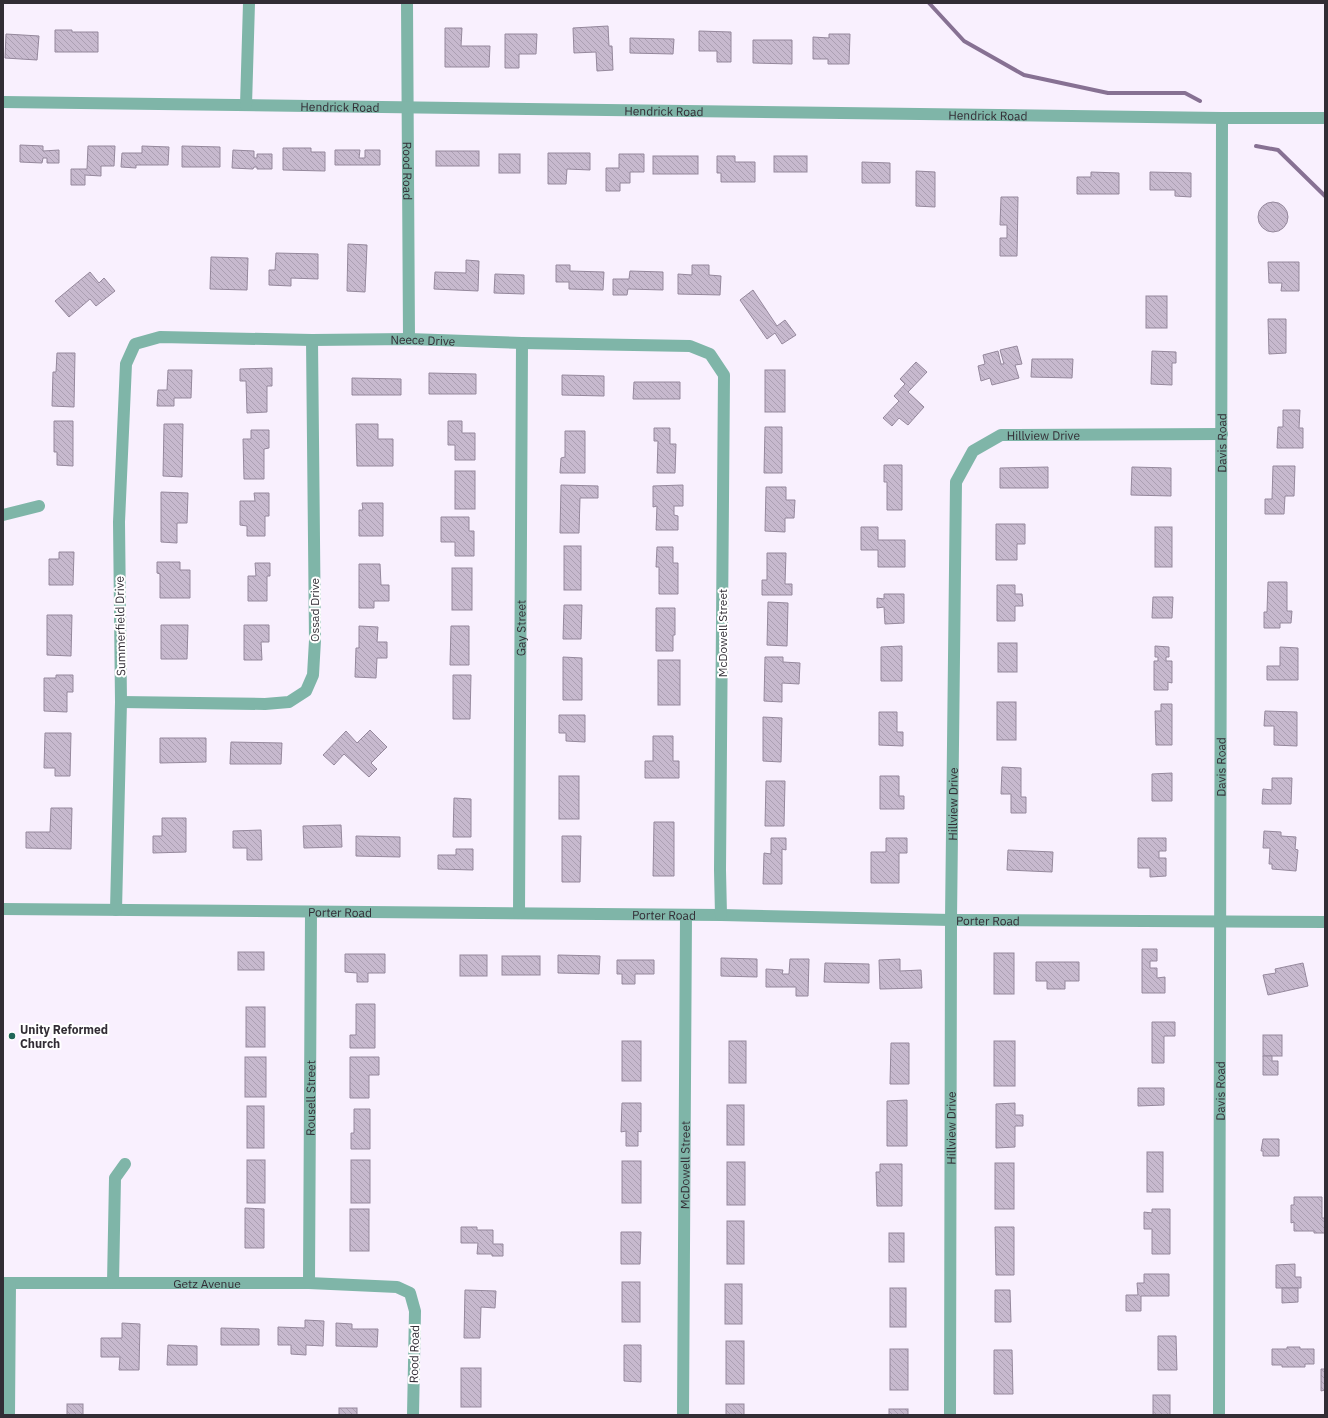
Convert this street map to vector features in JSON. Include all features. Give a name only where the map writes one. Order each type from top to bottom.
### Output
[{"type":"street","points":[[246,105],[249,3]]},
{"type":"street","name":"Rood Road","points":[[407,3],[409,339]]},
{"type":"street","name":"Hendrick Road","points":[[3,102],[1222,118],[1325,118]]},
{"type":"street","name":"Davis Road","points":[[1219,1415],[1222,118]]},
{"type":"street","name":"Neece Drive","points":[[135,344],[160,337],[312,340],[409,339],[690,346],[710,354]]},
{"type":"street","name":"Ossad Drive","points":[[121,702],[265,704],[290,702],[306,691],[313,675],[315,640],[312,340]]},
{"type":"street","name":"Gay Street","points":[[519,914],[522,343]]},
{"type":"street","name":"Summerfield Drive","points":[[116,910],[121,702],[119,522],[126,364],[135,344]]},
{"type":"street","name":"McDowell Street","points":[[710,354],[724,375],[720,870],[721,915]]},
{"type":"street","name":"Hillview Drive","points":[[950,1415],[951,920],[956,482],[972,450],[1001,435],[1222,434]]},
{"type":"street","points":[[3,515],[39,506]]},
{"type":"street","name":"Porter Road","points":[[3,909],[721,915],[951,920],[1325,922]]},
{"type":"street","name":"Rousell Street","points":[[310,1283],[311,912]]},
{"type":"street","name":"McDowell Street","points":[[682,1415],[686,915]]},
{"type":"street","points":[[113,1283],[115,1178],[125,1164]]},
{"type":"street","points":[[7,1283],[9,1415]]},
{"type":"street","name":"Getz Avenue","points":[[7,1283],[310,1283],[398,1287],[410,1293]]},
{"type":"street","name":"Rood Road","points":[[410,1293],[415,1311],[413,1415]]},
{"type":"building","points":[[608,26],[609,46],[612,46],[613,70],[597,71],[596,52],[574,53],[573,28]]},
{"type":"building","points":[[445,28],[462,28],[461,46],[490,46],[489,67],[445,67]]},
{"type":"building","points":[[55,30],[72,30],[72,32],[98,32],[98,52],[55,52]]},
{"type":"building","points":[[699,31],[731,32],[731,62],[717,62],[717,51],[699,51]]},
{"type":"building","points":[[6,34],[39,36],[37,60],[5,58]]},
{"type":"building","points":[[505,34],[537,34],[536,54],[519,54],[519,68],[505,68]]},
{"type":"building","points":[[829,34],[850,34],[849,64],[828,64],[828,59],[813,59],[813,37],[829,38]]},
{"type":"building","points":[[630,38],[674,39],[673,54],[630,53]]},
{"type":"building","points":[[753,40],[792,40],[792,64],[753,63]]},
{"type":"building","points":[[20,145],[43,146],[43,151],[59,150],[59,163],[47,163],[47,158],[43,158],[42,163],[20,162]]},
{"type":"building","points":[[88,146],[115,146],[114,166],[101,166],[101,176],[85,175],[85,185],[71,185],[71,169],[87,169]]},
{"type":"building","points":[[142,146],[169,147],[168,165],[136,165],[136,168],[121,167],[122,153],[142,153]]},
{"type":"building","points":[[182,146],[220,147],[220,167],[182,167]]},
{"type":"building","points":[[283,148],[311,148],[311,152],[325,152],[325,171],[283,170]]},
{"type":"building","points":[[233,150],[254,151],[254,158],[257,158],[257,154],[272,154],[272,169],[257,169],[257,167],[254,167],[253,169],[232,168]]},
{"type":"building","points":[[335,150],[360,150],[359,158],[365,158],[365,150],[380,150],[380,165],[335,165]]},
{"type":"building","points":[[436,151],[479,151],[479,166],[436,166]]},
{"type":"building","points":[[548,153],[590,153],[590,170],[567,169],[566,184],[548,184]]},
{"type":"building","points":[[499,154],[520,154],[520,173],[499,173]]},
{"type":"building","points":[[619,154],[644,154],[644,172],[630,172],[630,183],[620,183],[620,191],[606,191],[606,168],[619,168]]},
{"type":"building","points":[[653,156],[698,156],[698,174],[653,174]]},
{"type":"building","points":[[717,156],[735,156],[735,162],[755,162],[755,182],[721,182],[721,173],[717,173]]},
{"type":"building","points":[[774,156],[807,156],[807,172],[774,172]]},
{"type":"building","points":[[862,162],[890,163],[890,183],[862,183]]},
{"type":"building","points":[[916,171],[935,172],[935,207],[916,206]]},
{"type":"building","points":[[1091,172],[1119,173],[1119,194],[1077,194],[1077,177],[1091,177]]},
{"type":"building","points":[[1150,172],[1191,173],[1191,197],[1175,196],[1175,190],[1150,190]]},
{"type":"building","points":[[1001,197],[1018,197],[1017,256],[1000,256],[1000,238],[1007,238],[1007,225],[1000,225]]},
{"type":"building","points":[[1273,202],[1279,203],[1287,211],[1287,223],[1279,231],[1273,232],[1267,231],[1259,223],[1258,217],[1259,211],[1267,203]]},
{"type":"building","points":[[348,244],[367,245],[365,292],[347,291]]},
{"type":"building","points":[[276,253],[318,254],[318,279],[291,278],[291,286],[269,285],[269,270],[275,270]]},
{"type":"building","points":[[211,257],[248,258],[247,290],[210,289]]},
{"type":"building","points":[[466,260],[479,261],[478,291],[434,289],[435,272],[466,273]]},
{"type":"building","points":[[1268,262],[1299,262],[1299,291],[1281,291],[1282,283],[1269,283]]},
{"type":"building","points":[[556,265],[570,265],[570,271],[604,272],[603,290],[569,289],[569,282],[556,282]]},
{"type":"building","points":[[692,265],[709,265],[709,275],[721,276],[720,295],[678,294],[678,274],[692,275]]},
{"type":"building","points":[[630,271],[663,272],[663,290],[628,289],[627,295],[613,295],[613,279],[629,279]]},
{"type":"building","points":[[90,272],[99,283],[104,278],[115,291],[96,306],[90,299],[69,317],[55,301]]},
{"type":"building","points":[[495,274],[524,275],[524,294],[494,293]]},
{"type":"building","points":[[753,290],[777,326],[785,320],[796,335],[782,344],[775,333],[767,339],[740,300]]},
{"type":"building","points":[[1146,296],[1167,296],[1167,328],[1146,328]]},
{"type":"building","points":[[1268,319],[1286,319],[1286,353],[1269,354]]},
{"type":"building","points":[[1017,346],[1022,364],[1015,365],[1019,378],[992,385],[990,378],[981,381],[978,366],[985,364],[983,355],[998,351],[1001,364],[1004,364],[1000,350]]},
{"type":"building","points":[[1152,351],[1176,352],[1176,363],[1172,363],[1172,385],[1151,384]]},
{"type":"building","points":[[57,353],[75,353],[74,407],[52,406],[53,372],[56,372]]},
{"type":"building","points":[[1032,359],[1073,359],[1072,378],[1031,377]]},
{"type":"building","points":[[916,362],[927,372],[908,392],[924,407],[908,425],[899,418],[892,426],[883,418],[899,401],[894,396],[905,384],[900,379]]},
{"type":"building","points":[[272,368],[272,386],[267,386],[267,412],[247,413],[246,381],[240,381],[240,369]]},
{"type":"building","points":[[168,370],[192,370],[191,398],[174,398],[174,406],[157,406],[158,390],[167,390]]},
{"type":"building","points":[[765,370],[785,370],[785,412],[765,412]]},
{"type":"building","points":[[429,373],[476,374],[476,394],[429,394]]},
{"type":"building","points":[[562,375],[604,376],[604,396],[562,395]]},
{"type":"building","points":[[352,378],[401,379],[401,395],[352,395]]},
{"type":"building","points":[[634,382],[680,382],[680,399],[633,399]]},
{"type":"building","points":[[1283,410],[1300,410],[1299,428],[1303,428],[1303,448],[1277,448],[1278,427],[1283,427]]},
{"type":"building","points":[[54,421],[73,421],[73,466],[57,465],[57,452],[54,452]]},
{"type":"building","points":[[448,421],[462,421],[462,433],[475,433],[475,460],[455,460],[455,445],[448,445]]},
{"type":"building","points":[[164,424],[183,424],[182,477],[163,476]]},
{"type":"building","points":[[356,424],[378,424],[378,439],[393,439],[393,466],[357,466]]},
{"type":"building","points":[[765,427],[782,427],[782,473],[764,473]]},
{"type":"building","points":[[654,428],[670,428],[670,444],[676,444],[675,473],[657,473],[658,441],[654,441]]},
{"type":"building","points":[[251,430],[269,430],[269,448],[264,449],[264,479],[244,479],[243,439],[251,439]]},
{"type":"building","points":[[565,431],[585,431],[585,473],[560,473],[561,458],[565,457]]},
{"type":"building","points":[[884,465],[902,465],[902,510],[887,510],[887,482],[884,482]]},
{"type":"building","points":[[1273,466],[1295,466],[1294,496],[1285,496],[1284,514],[1265,514],[1265,499],[1272,499]]},
{"type":"building","points":[[1048,467],[1048,488],[1000,488],[1000,468]]},
{"type":"building","points":[[1132,467],[1171,468],[1171,496],[1131,495]]},
{"type":"building","points":[[455,471],[475,471],[475,509],[455,509]]},
{"type":"building","points":[[561,485],[598,486],[598,498],[580,498],[579,533],[560,533]]},
{"type":"building","points":[[683,485],[683,506],[674,506],[674,515],[678,516],[678,530],[656,530],[657,506],[653,507],[653,486]]},
{"type":"building","points":[[766,487],[786,487],[786,500],[795,500],[794,518],[785,518],[785,532],[765,531]]},
{"type":"building","points":[[161,492],[188,493],[187,523],[177,523],[177,543],[161,542]]},
{"type":"building","points":[[254,493],[269,493],[269,516],[265,516],[265,536],[247,536],[247,526],[240,525],[240,501],[255,501]]},
{"type":"building","points":[[362,503],[383,503],[383,536],[359,536],[359,510],[363,510]]},
{"type":"building","points":[[441,517],[469,517],[469,531],[474,531],[474,556],[455,556],[455,542],[441,542]]},
{"type":"building","points":[[996,524],[1025,524],[1025,544],[1017,544],[1017,560],[996,560]]},
{"type":"building","points":[[861,527],[878,527],[878,540],[905,540],[905,567],[878,567],[878,550],[861,550]]},
{"type":"building","points":[[1155,527],[1172,527],[1172,567],[1155,567]]},
{"type":"building","points":[[564,546],[581,546],[581,590],[564,590]]},
{"type":"building","points":[[657,547],[673,547],[673,563],[678,563],[678,594],[659,594],[659,567],[656,567]]},
{"type":"building","points":[[59,552],[74,552],[73,585],[49,585],[49,559],[59,559]]},
{"type":"building","points":[[767,553],[786,553],[785,584],[792,584],[792,595],[762,595],[762,580],[767,580]]},
{"type":"building","points":[[157,562],[180,562],[180,570],[190,570],[190,598],[160,598],[160,574],[157,573]]},
{"type":"building","points":[[255,563],[270,563],[270,576],[267,576],[267,601],[248,601],[248,576],[256,576]]},
{"type":"building","points":[[359,564],[380,564],[381,585],[389,585],[389,601],[374,601],[374,608],[359,608]]},
{"type":"building","points":[[452,568],[472,568],[472,610],[452,610]]},
{"type":"building","points":[[1268,582],[1287,582],[1287,611],[1292,611],[1291,623],[1280,623],[1280,628],[1264,628],[1264,612],[1267,612]]},
{"type":"building","points":[[997,585],[1015,585],[1015,594],[1022,594],[1023,606],[1015,606],[1015,621],[997,621]]},
{"type":"building","points":[[884,594],[904,594],[904,623],[885,624],[884,607],[877,608],[877,598],[884,599]]},
{"type":"building","points":[[1153,597],[1173,597],[1172,618],[1152,618]]},
{"type":"building","points":[[768,602],[788,603],[787,646],[767,645]]},
{"type":"building","points":[[564,605],[582,605],[581,639],[563,639]]},
{"type":"building","points":[[656,608],[675,608],[675,635],[673,635],[673,651],[656,651]]},
{"type":"building","points":[[47,615],[72,615],[71,656],[47,655]]},
{"type":"building","points":[[161,625],[188,625],[187,659],[161,659]]},
{"type":"building","points":[[244,625],[269,625],[269,642],[261,642],[262,660],[244,660]]},
{"type":"building","points":[[359,626],[378,627],[377,642],[387,642],[387,658],[377,658],[376,678],[355,677],[356,648],[359,648]]},
{"type":"building","points":[[451,626],[469,626],[469,665],[450,665]]},
{"type":"building","points":[[998,643],[1017,643],[1017,672],[998,672]]},
{"type":"building","points":[[902,646],[902,681],[881,681],[881,647]]},
{"type":"building","points":[[1155,646],[1169,647],[1169,657],[1166,657],[1166,661],[1172,661],[1172,683],[1168,682],[1168,690],[1154,690],[1154,661],[1158,661],[1158,657],[1155,657]]},
{"type":"building","points":[[1280,647],[1298,648],[1298,680],[1267,680],[1267,666],[1280,666]]},
{"type":"building","points":[[563,657],[582,658],[582,700],[563,700]]},
{"type":"building","points":[[765,657],[783,657],[783,662],[800,663],[799,684],[782,683],[782,702],[764,701]]},
{"type":"building","points":[[658,660],[680,660],[680,705],[658,705]]},
{"type":"building","points":[[56,675],[73,675],[73,692],[67,692],[67,712],[44,711],[44,678],[56,678]]},
{"type":"building","points":[[453,675],[471,675],[470,719],[453,719]]},
{"type":"building","points":[[997,702],[1016,702],[1016,740],[997,740]]},
{"type":"building","points":[[1161,704],[1172,704],[1172,745],[1156,745],[1155,711],[1161,711]]},
{"type":"building","points":[[1265,711],[1297,712],[1297,746],[1274,745],[1274,726],[1264,726]]},
{"type":"building","points":[[879,712],[897,712],[897,732],[903,732],[903,746],[879,745]]},
{"type":"building","points":[[559,715],[585,715],[585,742],[566,741],[566,733],[559,733]]},
{"type":"building","points":[[763,717],[782,718],[781,762],[763,761]]},
{"type":"building","points":[[370,730],[387,747],[371,763],[377,769],[369,777],[344,754],[334,765],[323,755],[346,731],[357,743]]},
{"type":"building","points":[[45,733],[71,733],[70,776],[55,776],[55,768],[44,768]]},
{"type":"building","points":[[653,736],[673,736],[673,761],[679,761],[679,778],[645,778],[645,761],[653,761]]},
{"type":"building","points":[[160,738],[206,738],[206,762],[160,763]]},
{"type":"building","points":[[231,742],[282,743],[281,764],[230,764]]},
{"type":"building","points":[[1002,767],[1021,768],[1021,797],[1026,797],[1026,813],[1011,813],[1011,794],[1001,794]]},
{"type":"building","points":[[1172,773],[1172,801],[1152,801],[1152,774]]},
{"type":"building","points":[[559,776],[579,776],[579,819],[559,819]]},
{"type":"building","points":[[880,776],[899,776],[899,796],[904,796],[904,809],[880,809]]},
{"type":"building","points":[[1272,778],[1292,778],[1291,804],[1262,804],[1263,789],[1272,790]]},
{"type":"building","points":[[766,781],[785,781],[784,826],[765,826]]},
{"type":"building","points":[[454,798],[471,799],[471,837],[453,837]]},
{"type":"building","points":[[51,808],[72,808],[71,849],[26,848],[26,832],[50,832]]},
{"type":"building","points":[[162,818],[186,818],[186,852],[153,853],[153,836],[162,836]]},
{"type":"building","points":[[654,822],[674,822],[674,876],[653,876]]},
{"type":"building","points":[[341,825],[342,847],[304,848],[303,826]]},
{"type":"building","points":[[261,830],[262,860],[247,860],[247,848],[233,848],[233,831]]},
{"type":"building","points":[[1264,831],[1281,832],[1281,836],[1296,837],[1295,849],[1298,850],[1296,871],[1272,869],[1272,864],[1269,864],[1270,848],[1263,848]]},
{"type":"building","points":[[356,836],[400,837],[400,857],[356,856]]},
{"type":"building","points":[[562,836],[581,836],[580,882],[562,882]]},
{"type":"building","points":[[771,838],[786,838],[786,850],[782,849],[782,884],[763,884],[764,853],[771,854]]},
{"type":"building","points":[[886,838],[907,838],[907,853],[899,853],[899,883],[871,883],[871,852],[886,852]]},
{"type":"building","points":[[1138,838],[1166,838],[1166,851],[1159,851],[1159,858],[1166,858],[1166,876],[1150,877],[1150,868],[1138,868]]},
{"type":"building","points":[[456,849],[473,849],[473,870],[438,869],[438,855],[456,855]]},
{"type":"building","points":[[1008,850],[1053,852],[1052,872],[1007,870]]},
{"type":"building","points":[[1142,949],[1157,949],[1157,961],[1150,961],[1150,968],[1157,968],[1157,978],[1165,977],[1165,993],[1142,993]]},
{"type":"building","points":[[238,952],[264,952],[264,970],[238,970]]},
{"type":"building","points":[[994,953],[1014,953],[1014,994],[994,994]]},
{"type":"building","points":[[345,954],[385,954],[385,973],[368,973],[368,982],[357,982],[357,973],[345,972]]},
{"type":"building","points":[[460,955],[487,955],[487,976],[460,976]]},
{"type":"building","points":[[558,955],[600,956],[599,974],[558,973]]},
{"type":"building","points":[[502,956],[540,956],[540,975],[502,975]]},
{"type":"building","points":[[721,958],[757,959],[757,977],[721,976]]},
{"type":"building","points":[[790,959],[809,959],[808,996],[796,996],[796,987],[766,987],[766,969],[783,970],[782,974],[789,974]]},
{"type":"building","points":[[900,959],[900,971],[921,970],[922,988],[880,989],[879,960]]},
{"type":"building","points":[[617,960],[654,960],[654,974],[635,974],[635,984],[622,984],[622,974],[617,974]]},
{"type":"building","points":[[1036,962],[1079,962],[1079,981],[1065,981],[1065,989],[1047,989],[1047,981],[1036,981]]},
{"type":"building","points":[[825,963],[869,964],[869,983],[824,982]]},
{"type":"building","points":[[1303,963],[1308,986],[1268,995],[1263,975],[1276,973],[1275,969]]},
{"type":"building","points":[[356,1004],[375,1004],[375,1048],[350,1048],[350,1035],[356,1035]]},
{"type":"building","points":[[246,1007],[265,1007],[265,1047],[246,1047]]},
{"type":"building","points":[[1152,1022],[1175,1022],[1175,1036],[1164,1036],[1164,1063],[1152,1063]]},
{"type":"building","points":[[1263,1035],[1282,1035],[1282,1056],[1263,1056]]},
{"type":"building","points":[[622,1041],[641,1041],[641,1081],[622,1081]]},
{"type":"building","points":[[729,1041],[746,1041],[746,1083],[729,1083]]},
{"type":"building","points":[[994,1041],[1015,1041],[1015,1086],[994,1086]]},
{"type":"building","points":[[891,1043],[909,1043],[909,1084],[890,1084]]},
{"type":"building","points":[[1263,1056],[1272,1056],[1272,1061],[1278,1061],[1278,1075],[1263,1075]]},
{"type":"building","points":[[245,1057],[266,1057],[266,1097],[245,1097]]},
{"type":"building","points":[[350,1057],[379,1057],[379,1075],[369,1075],[369,1098],[350,1098]]},
{"type":"building","points":[[1138,1088],[1164,1088],[1164,1105],[1138,1106]]},
{"type":"building","points":[[907,1100],[907,1146],[887,1146],[887,1101]]},
{"type":"building","points":[[622,1103],[641,1103],[641,1132],[638,1131],[638,1146],[626,1146],[626,1131],[621,1132]]},
{"type":"building","points":[[1015,1103],[1015,1115],[1023,1115],[1023,1126],[1015,1126],[1015,1147],[996,1148],[996,1104]]},
{"type":"building","points":[[727,1105],[744,1105],[744,1145],[727,1145]]},
{"type":"building","points":[[247,1106],[264,1106],[264,1148],[247,1148]]},
{"type":"building","points":[[354,1109],[370,1109],[370,1149],[351,1149],[351,1133],[354,1133]]},
{"type":"building","points":[[1263,1139],[1279,1139],[1279,1156],[1263,1156],[1263,1151],[1261,1151]]},
{"type":"building","points":[[1147,1152],[1163,1152],[1163,1192],[1147,1192]]},
{"type":"building","points":[[247,1160],[265,1160],[265,1203],[247,1203]]},
{"type":"building","points":[[351,1160],[370,1160],[370,1203],[351,1203]]},
{"type":"building","points":[[622,1161],[641,1161],[641,1203],[622,1203]]},
{"type":"building","points":[[727,1162],[745,1162],[745,1205],[727,1205]]},
{"type":"building","points":[[995,1163],[1014,1163],[1014,1209],[995,1209]]},
{"type":"building","points":[[880,1164],[902,1164],[902,1206],[877,1206],[876,1172],[880,1172]]},
{"type":"building","points":[[1294,1197],[1322,1197],[1322,1218],[1325,1218],[1325,1233],[1314,1233],[1314,1231],[1294,1231],[1294,1222],[1291,1223],[1291,1205],[1294,1205]]},
{"type":"building","points":[[245,1208],[264,1209],[264,1248],[245,1248]]},
{"type":"building","points":[[350,1209],[369,1209],[369,1251],[350,1251]]},
{"type":"building","points":[[1152,1209],[1170,1209],[1170,1254],[1152,1254],[1152,1229],[1144,1229],[1144,1212],[1152,1213]]},
{"type":"building","points":[[727,1221],[744,1221],[744,1264],[727,1264]]},
{"type":"building","points":[[461,1227],[477,1227],[477,1230],[493,1230],[493,1244],[503,1244],[503,1256],[477,1254],[478,1243],[461,1243]]},
{"type":"building","points":[[995,1227],[1014,1227],[1014,1275],[996,1275]]},
{"type":"building","points":[[621,1232],[641,1232],[640,1264],[621,1264]]},
{"type":"building","points":[[889,1233],[904,1233],[904,1262],[889,1262]]},
{"type":"building","points":[[1295,1264],[1295,1277],[1301,1277],[1301,1288],[1276,1288],[1276,1265]]},
{"type":"building","points":[[1144,1274],[1169,1274],[1169,1296],[1141,1296],[1141,1311],[1126,1311],[1126,1295],[1138,1295],[1137,1283],[1144,1283]]},
{"type":"building","points":[[622,1282],[640,1282],[640,1322],[622,1322]]},
{"type":"building","points":[[725,1284],[742,1284],[742,1324],[725,1324]]},
{"type":"building","points":[[890,1288],[906,1288],[906,1327],[890,1327]]},
{"type":"building","points":[[1282,1288],[1298,1288],[1298,1302],[1282,1303]]},
{"type":"building","points":[[465,1290],[496,1291],[495,1308],[481,1307],[480,1338],[464,1338]]},
{"type":"building","points":[[995,1290],[1010,1290],[1011,1322],[995,1322]]},
{"type":"building","points":[[305,1320],[324,1321],[323,1346],[306,1345],[306,1355],[291,1354],[291,1345],[278,1345],[278,1327],[305,1328]]},
{"type":"building","points":[[122,1323],[140,1324],[139,1370],[119,1370],[120,1357],[101,1357],[101,1338],[122,1338]]},
{"type":"building","points":[[336,1323],[352,1324],[352,1329],[378,1329],[377,1347],[336,1346]]},
{"type":"building","points":[[221,1328],[259,1329],[259,1345],[221,1345]]},
{"type":"building","points":[[1158,1336],[1176,1336],[1177,1370],[1158,1370]]},
{"type":"building","points":[[726,1341],[744,1341],[744,1384],[726,1384]]},
{"type":"building","points":[[168,1345],[197,1346],[197,1365],[167,1365]]},
{"type":"building","points":[[624,1345],[641,1345],[641,1382],[624,1381]]},
{"type":"building","points":[[1287,1347],[1314,1349],[1314,1364],[1305,1364],[1305,1367],[1282,1367],[1282,1365],[1272,1365],[1272,1349],[1287,1349]]},
{"type":"building","points":[[890,1349],[908,1349],[908,1390],[890,1390]]},
{"type":"building","points":[[994,1350],[1012,1350],[1013,1394],[994,1394]]},
{"type":"building","points":[[461,1368],[481,1368],[481,1407],[461,1407]]},
{"type":"building","points":[[1321,1369],[1325,1369],[1325,1390],[1321,1391]]},
{"type":"building","points":[[1153,1395],[1170,1395],[1170,1415],[1153,1415]]},
{"type":"building","points":[[67,1404],[83,1404],[83,1415],[67,1415]]},
{"type":"building","points":[[726,1404],[744,1404],[744,1415],[726,1415]]},
{"type":"building","points":[[339,1408],[357,1408],[357,1415],[339,1415]]},
{"type":"building","points":[[889,1409],[908,1409],[908,1415],[889,1415]]},
{"type":"waterway","points":[[929,3],[964,41],[1024,75],[1108,93],[1185,93],[1200,101]]},
{"type":"waterway","points":[[1256,146],[1278,150],[1325,196]]},
{"type":"place","name":"Unity Reformed Church","points":[[12,1036]]}]
